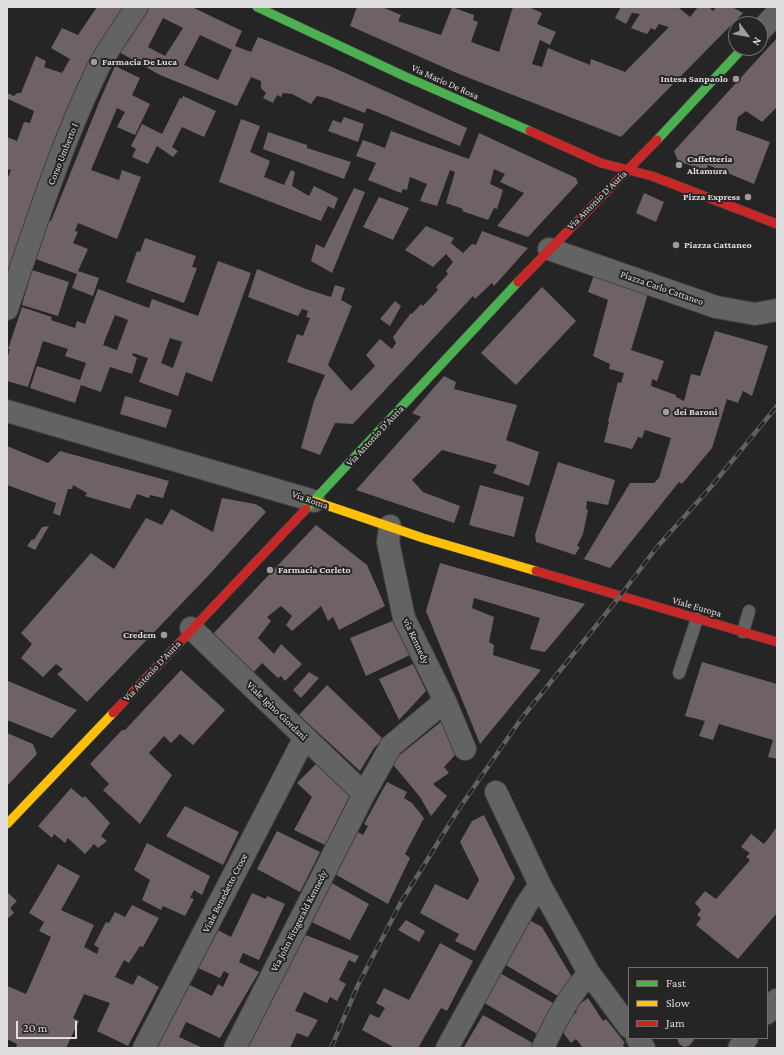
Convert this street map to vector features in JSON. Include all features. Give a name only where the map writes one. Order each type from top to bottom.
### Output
[{"type":"street","name":"Corso Umberto I","points":[[7,308],[53,176],[88,92],[100,65],[137,7]]},
{"type":"street","name":"Via Mario De Rosa","points":[[257,7],[404,76],[601,163],[628,169]]},
{"type":"street","points":[[768,23],[777,13]]},
{"type":"street","name":"Via Antonio D'Auria","points":[[7,824],[191,628],[314,501],[549,249],[736,56]]},
{"type":"street","points":[[628,169],[686,188],[777,224]]},
{"type":"street","name":"Piazza Carlo Cattaneo","points":[[549,249],[716,307],[756,314],[777,310]]},
{"type":"street","name":"Via Roma","points":[[7,411],[314,501],[423,538],[611,593]]},
{"type":"street","name":"via Kennedy","points":[[390,526],[388,542],[404,618],[445,700],[465,749]]},
{"type":"street","name":"Viale Europa","points":[[611,593],[777,642]]},
{"type":"street","name":"Viale Igino Giordani","points":[[191,628],[364,794]]},
{"type":"street","name":"Via John Fitzgerald Kennedy","points":[[235,1048],[364,794],[391,746],[445,700]]},
{"type":"street","name":"Viale Benedetto Croce","points":[[144,1048],[305,737]]},
{"type":"street","points":[[496,792],[540,885],[589,974],[628,1026]]},
{"type":"street","points":[[447,1048],[526,905],[540,885]]},
{"type":"street","points":[[543,1048],[555,1020],[589,974]]},
{"type":"street","points":[[638,1039],[644,1048]]},
{"type":"street","points":[[739,1048],[746,1039]]},
{"type":"lane","points":[[743,632],[749,611]]},
{"type":"lane","points":[[678,673],[697,619]]},
{"type":"building","points":[[97,7],[124,7],[79,81],[52,147],[7,278],[7,180],[11,170],[7,169],[7,137],[17,141],[24,122],[30,123],[34,111],[8,99],[7,102],[7,93],[14,96],[17,93],[21,93],[36,56],[46,61],[44,67],[62,73],[70,59],[51,48],[62,28],[78,35]]},
{"type":"building","points":[[148,7],[192,7],[242,31],[235,46],[251,52],[258,37],[332,67],[467,128],[460,146],[367,108],[365,113],[326,98],[317,96],[311,104],[292,94],[283,93],[281,97],[277,95],[273,103],[263,98],[266,93],[261,88],[261,81],[251,77],[237,106],[160,75],[119,52],[130,39]],"holes":[[[163,18],[183,28],[165,56],[148,47]],[[200,35],[232,50],[218,80],[184,65]]]},
{"type":"building","points":[[357,7],[382,7],[401,15],[398,21],[441,35],[452,7],[474,15],[473,20],[478,22],[471,42],[499,52],[513,7],[529,7],[542,13],[537,24],[556,32],[550,45],[540,40],[532,64],[542,67],[548,48],[590,65],[591,59],[625,72],[669,27],[659,24],[655,30],[651,28],[647,34],[631,28],[640,14],[632,13],[626,24],[615,18],[621,7],[678,7],[690,17],[698,7],[709,7],[713,11],[716,7],[732,7],[743,13],[740,16],[728,16],[728,28],[621,137],[459,74],[350,26]]},
{"type":"building","points":[[777,38],[777,107],[762,122],[746,111],[738,117],[736,130],[770,142],[754,184],[708,165],[706,171],[678,161],[674,151],[761,56],[768,56],[768,48]]},
{"type":"building","points":[[115,66],[140,78],[132,95],[150,104],[135,135],[117,127],[125,112],[117,108],[91,170],[119,180],[122,170],[141,177],[117,239],[78,223],[75,231],[78,232],[73,243],[88,249],[78,271],[99,278],[93,296],[72,288],[77,274],[36,259],[48,220],[51,221]]},
{"type":"building","points":[[183,96],[216,111],[204,137],[182,127],[172,147],[178,151],[173,157],[157,146],[148,164],[132,157],[136,149],[131,146],[142,124],[162,134],[180,98],[182,99]]},
{"type":"building","points":[[344,117],[364,124],[358,142],[328,131],[333,120],[341,123]]},
{"type":"building","points":[[241,119],[260,126],[250,152],[270,161],[264,177],[284,185],[291,170],[295,172],[292,186],[309,196],[314,186],[338,198],[334,209],[328,206],[321,221],[219,182]]},
{"type":"building","points":[[391,131],[469,159],[479,133],[576,178],[578,183],[528,237],[497,226],[524,193],[500,182],[505,174],[494,169],[490,184],[503,190],[497,209],[494,208],[488,220],[462,211],[463,209],[446,203],[455,172],[450,170],[437,206],[420,201],[427,184],[410,177],[407,190],[403,189],[401,193],[368,180],[376,163],[356,156],[363,140],[385,148]]},
{"type":"building","points":[[268,132],[307,145],[307,148],[351,162],[344,179],[263,149]]},
{"type":"building","points":[[354,188],[365,192],[332,273],[311,261],[316,244],[324,248]]},
{"type":"building","points":[[644,193],[664,202],[656,222],[636,213]]},
{"type":"building","points":[[379,197],[409,208],[393,240],[363,227]]},
{"type":"building","points":[[426,226],[454,238],[451,243],[463,253],[472,244],[476,245],[482,231],[528,248],[494,286],[492,283],[475,299],[473,296],[353,424],[335,423],[320,455],[301,448],[314,401],[325,375],[287,362],[297,334],[303,336],[310,318],[306,317],[308,311],[302,309],[298,316],[248,297],[257,269],[306,289],[331,297],[335,285],[345,288],[341,300],[352,306],[328,365],[351,391],[375,366],[366,355],[380,339],[392,349],[396,343],[393,337],[411,313],[412,314],[421,304],[423,306],[438,290],[436,287],[448,274],[446,271],[453,262],[446,254],[433,267],[405,250]]},
{"type":"building","points":[[145,238],[196,256],[192,267],[197,268],[184,303],[126,282],[137,251],[140,252]]},
{"type":"building","points":[[218,261],[251,273],[212,382],[186,372],[178,396],[139,382],[148,358],[133,353],[132,355],[137,358],[132,374],[110,367],[101,392],[81,385],[75,403],[30,388],[37,366],[80,380],[86,363],[65,356],[68,349],[43,341],[28,387],[7,381],[7,359],[10,349],[8,349],[22,307],[52,317],[51,320],[75,328],[77,321],[85,324],[98,289],[149,308],[152,299],[198,316]],"holes":[[[115,315],[128,320],[117,350],[103,345]],[[170,338],[182,342],[173,368],[161,363]]]},
{"type":"building","points":[[32,270],[69,282],[58,316],[22,305]]},
{"type":"building","name":"dei Baroni","points":[[595,272],[650,287],[631,350],[664,361],[657,381],[652,379],[651,386],[676,395],[676,397],[684,401],[691,374],[700,376],[715,331],[768,346],[752,396],[743,391],[738,403],[727,399],[712,448],[682,484],[679,482],[610,568],[584,559],[630,483],[654,483],[659,478],[671,438],[645,430],[642,438],[638,437],[632,449],[604,442],[618,382],[621,383],[624,373],[609,369],[610,364],[593,356],[608,300],[588,292]]},
{"type":"building","points":[[542,287],[576,321],[516,385],[481,353]]},
{"type":"building","points":[[395,301],[401,306],[390,326],[380,319]]},
{"type":"building","points":[[444,376],[456,382],[454,389],[517,405],[506,440],[539,452],[529,486],[493,473],[497,465],[442,450],[412,480],[423,492],[460,506],[454,523],[356,490],[421,417],[412,413]]},
{"type":"building","points":[[125,396],[172,410],[166,428],[120,414]]},
{"type":"building","points":[[7,446],[48,463],[60,451],[169,481],[163,498],[150,495],[149,498],[137,494],[130,509],[85,496],[87,493],[73,485],[72,489],[68,489],[60,516],[53,513],[56,503],[7,485]]},
{"type":"building","points":[[558,462],[615,480],[608,505],[587,501],[586,509],[588,510],[583,534],[577,546],[580,547],[575,555],[536,542],[535,535]]},
{"type":"building","points":[[480,485],[524,497],[514,537],[469,525]]},
{"type":"building","points":[[222,498],[255,504],[266,512],[208,576],[87,702],[57,674],[63,669],[56,664],[43,677],[21,658],[32,644],[21,633],[91,553],[114,569],[146,518],[162,525],[171,509],[213,532]]},
{"type":"building","points":[[316,525],[367,565],[385,606],[339,630],[333,617],[328,621],[321,606],[292,631],[286,625],[292,616],[281,606],[267,617],[271,621],[258,638],[274,654],[281,644],[302,664],[285,681],[281,676],[278,678],[262,663],[254,672],[211,636]]},
{"type":"building","points":[[49,526],[35,550],[27,546],[32,539],[34,540],[42,527]]},
{"type":"building","points":[[440,563],[585,604],[545,652],[530,649],[540,618],[474,598],[472,608],[494,617],[489,642],[494,645],[493,655],[541,670],[480,744],[426,611]]},
{"type":"building","points":[[395,620],[410,655],[366,676],[350,638]]},
{"type":"building","points":[[702,662],[777,684],[777,759],[768,757],[773,740],[719,724],[713,740],[699,736],[705,721],[685,716]]},
{"type":"building","points":[[413,664],[426,691],[399,720],[379,679]]},
{"type":"building","points":[[181,670],[225,710],[193,745],[180,734],[171,743],[164,736],[149,753],[172,775],[140,824],[103,790],[109,784],[90,764],[122,730],[125,730]]},
{"type":"building","points":[[309,672],[319,678],[301,698],[293,690]]},
{"type":"building","points":[[8,681],[77,710],[52,738],[7,720]]},
{"type":"building","points":[[327,685],[383,739],[374,748],[360,771],[299,715]]},
{"type":"building","points":[[442,721],[455,755],[444,767],[449,773],[433,784],[447,796],[431,816],[420,797],[391,762]]},
{"type":"building","points":[[7,733],[33,744],[37,754],[7,786]]},
{"type":"building","points":[[317,763],[351,793],[325,845],[294,830],[312,797],[297,783]]},
{"type":"building","points":[[387,782],[407,792],[404,798],[412,803],[424,818],[405,854],[410,858],[388,904],[333,873],[354,830],[363,835],[368,826],[364,824]]},
{"type":"building","points":[[71,788],[83,798],[85,796],[110,823],[101,836],[107,841],[98,848],[94,844],[85,854],[68,838],[65,843],[54,834],[52,838],[38,826]]},
{"type":"building","points":[[185,806],[239,832],[223,865],[166,836]]},
{"type":"building","points":[[484,815],[515,878],[475,951],[455,941],[459,934],[420,913],[435,884],[468,900],[479,880],[460,842],[472,821]]},
{"type":"building","points":[[777,827],[777,913],[738,959],[696,925],[701,918],[697,915],[701,910],[695,903],[705,891],[716,899],[750,860],[746,857],[750,853],[741,847],[751,834],[764,844]]},
{"type":"building","points":[[277,831],[320,852],[300,892],[257,869]]},
{"type":"building","points":[[147,843],[210,876],[202,895],[194,890],[190,898],[194,899],[185,916],[163,906],[161,910],[142,900],[150,880],[134,870]]},
{"type":"building","points":[[58,864],[80,876],[61,910],[94,925],[84,947],[97,954],[99,948],[94,945],[106,922],[109,923],[115,912],[125,917],[132,905],[159,918],[143,947],[140,946],[129,963],[124,960],[115,977],[133,985],[138,975],[159,987],[128,1046],[97,1031],[110,1003],[84,994],[73,1018],[79,1021],[66,1048],[16,1048],[17,1044],[7,1039],[7,986],[26,994],[51,937],[39,931],[44,922],[29,913]]},
{"type":"building","points":[[328,881],[369,904],[350,940],[307,920]]},
{"type":"building","points":[[7,892],[17,901],[10,908],[14,913],[7,919]]},
{"type":"building","points":[[252,893],[266,899],[267,896],[285,904],[259,960],[243,953],[239,962],[259,972],[220,1038],[186,1022],[179,1037],[203,1048],[155,1048],[186,983],[212,996],[218,984],[223,987],[229,974],[224,971],[220,978],[198,968],[216,929],[231,937]]},
{"type":"building","points":[[406,920],[425,931],[419,942],[398,930]]},
{"type":"building","points":[[529,920],[542,927],[573,979],[563,999],[504,964]]},
{"type":"building","points":[[303,934],[359,956],[355,963],[349,960],[339,980],[346,984],[337,1001],[330,997],[327,1003],[304,992],[295,1011],[318,1020],[308,1037],[297,1033],[290,1048],[248,1048]]},
{"type":"building","points":[[440,943],[473,961],[447,1011],[441,1008],[418,1048],[395,1048],[362,1030],[370,1014],[379,1018],[385,1008],[376,1003],[384,988],[409,1000]]},
{"type":"building","points":[[498,972],[555,1004],[539,1035],[481,1001]]},
{"type":"building","points":[[588,998],[603,1021],[606,1019],[625,1043],[623,1045],[625,1048],[583,1048],[576,1039],[571,1043],[558,1026],[577,1012],[574,1008]]},
{"type":"building","points":[[483,1015],[538,1046],[537,1048],[464,1047]]},
{"type":"building","points":[[677,1039],[694,1039],[689,1046],[684,1047],[679,1044]]},
{"type":"railway","points":[[331,1048],[358,985],[400,904],[458,810],[521,719],[620,596],[657,547],[710,488],[777,406]]},
{"type":"traffic: fast","points":[[257,7],[404,76],[530,131]]},
{"type":"traffic: fast","points":[[657,140],[736,56]]},
{"type":"traffic: fast","points":[[306,509],[518,282]]},
{"type":"traffic: slow","points":[[314,501],[423,538],[536,571]]},
{"type":"traffic: slow","points":[[7,824],[113,713]]},
{"type":"traffic: jam","points":[[530,131],[601,163],[652,176],[777,224]]},
{"type":"traffic: jam","points":[[518,282],[657,140]]},
{"type":"traffic: jam","points":[[113,713],[306,509]]},
{"type":"traffic: jam","points":[[536,571],[777,642]]},
{"type":"place","name":"Farmacia De Luca","points":[[94,62]]},
{"type":"place","name":"Intesa Sanpaolo","points":[[736,79]]},
{"type":"place","name":"Caffetteria Altamura","points":[[679,165]]},
{"type":"place","name":"Pizza Express","points":[[748,197]]},
{"type":"place","name":"Piazza Cattaneo","points":[[676,245]]},
{"type":"place","name":"dei Baroni","points":[[666,412]]},
{"type":"place","name":"Farmacia Corleto","points":[[270,570]]},
{"type":"place","name":"Credem","points":[[164,635]]}]
